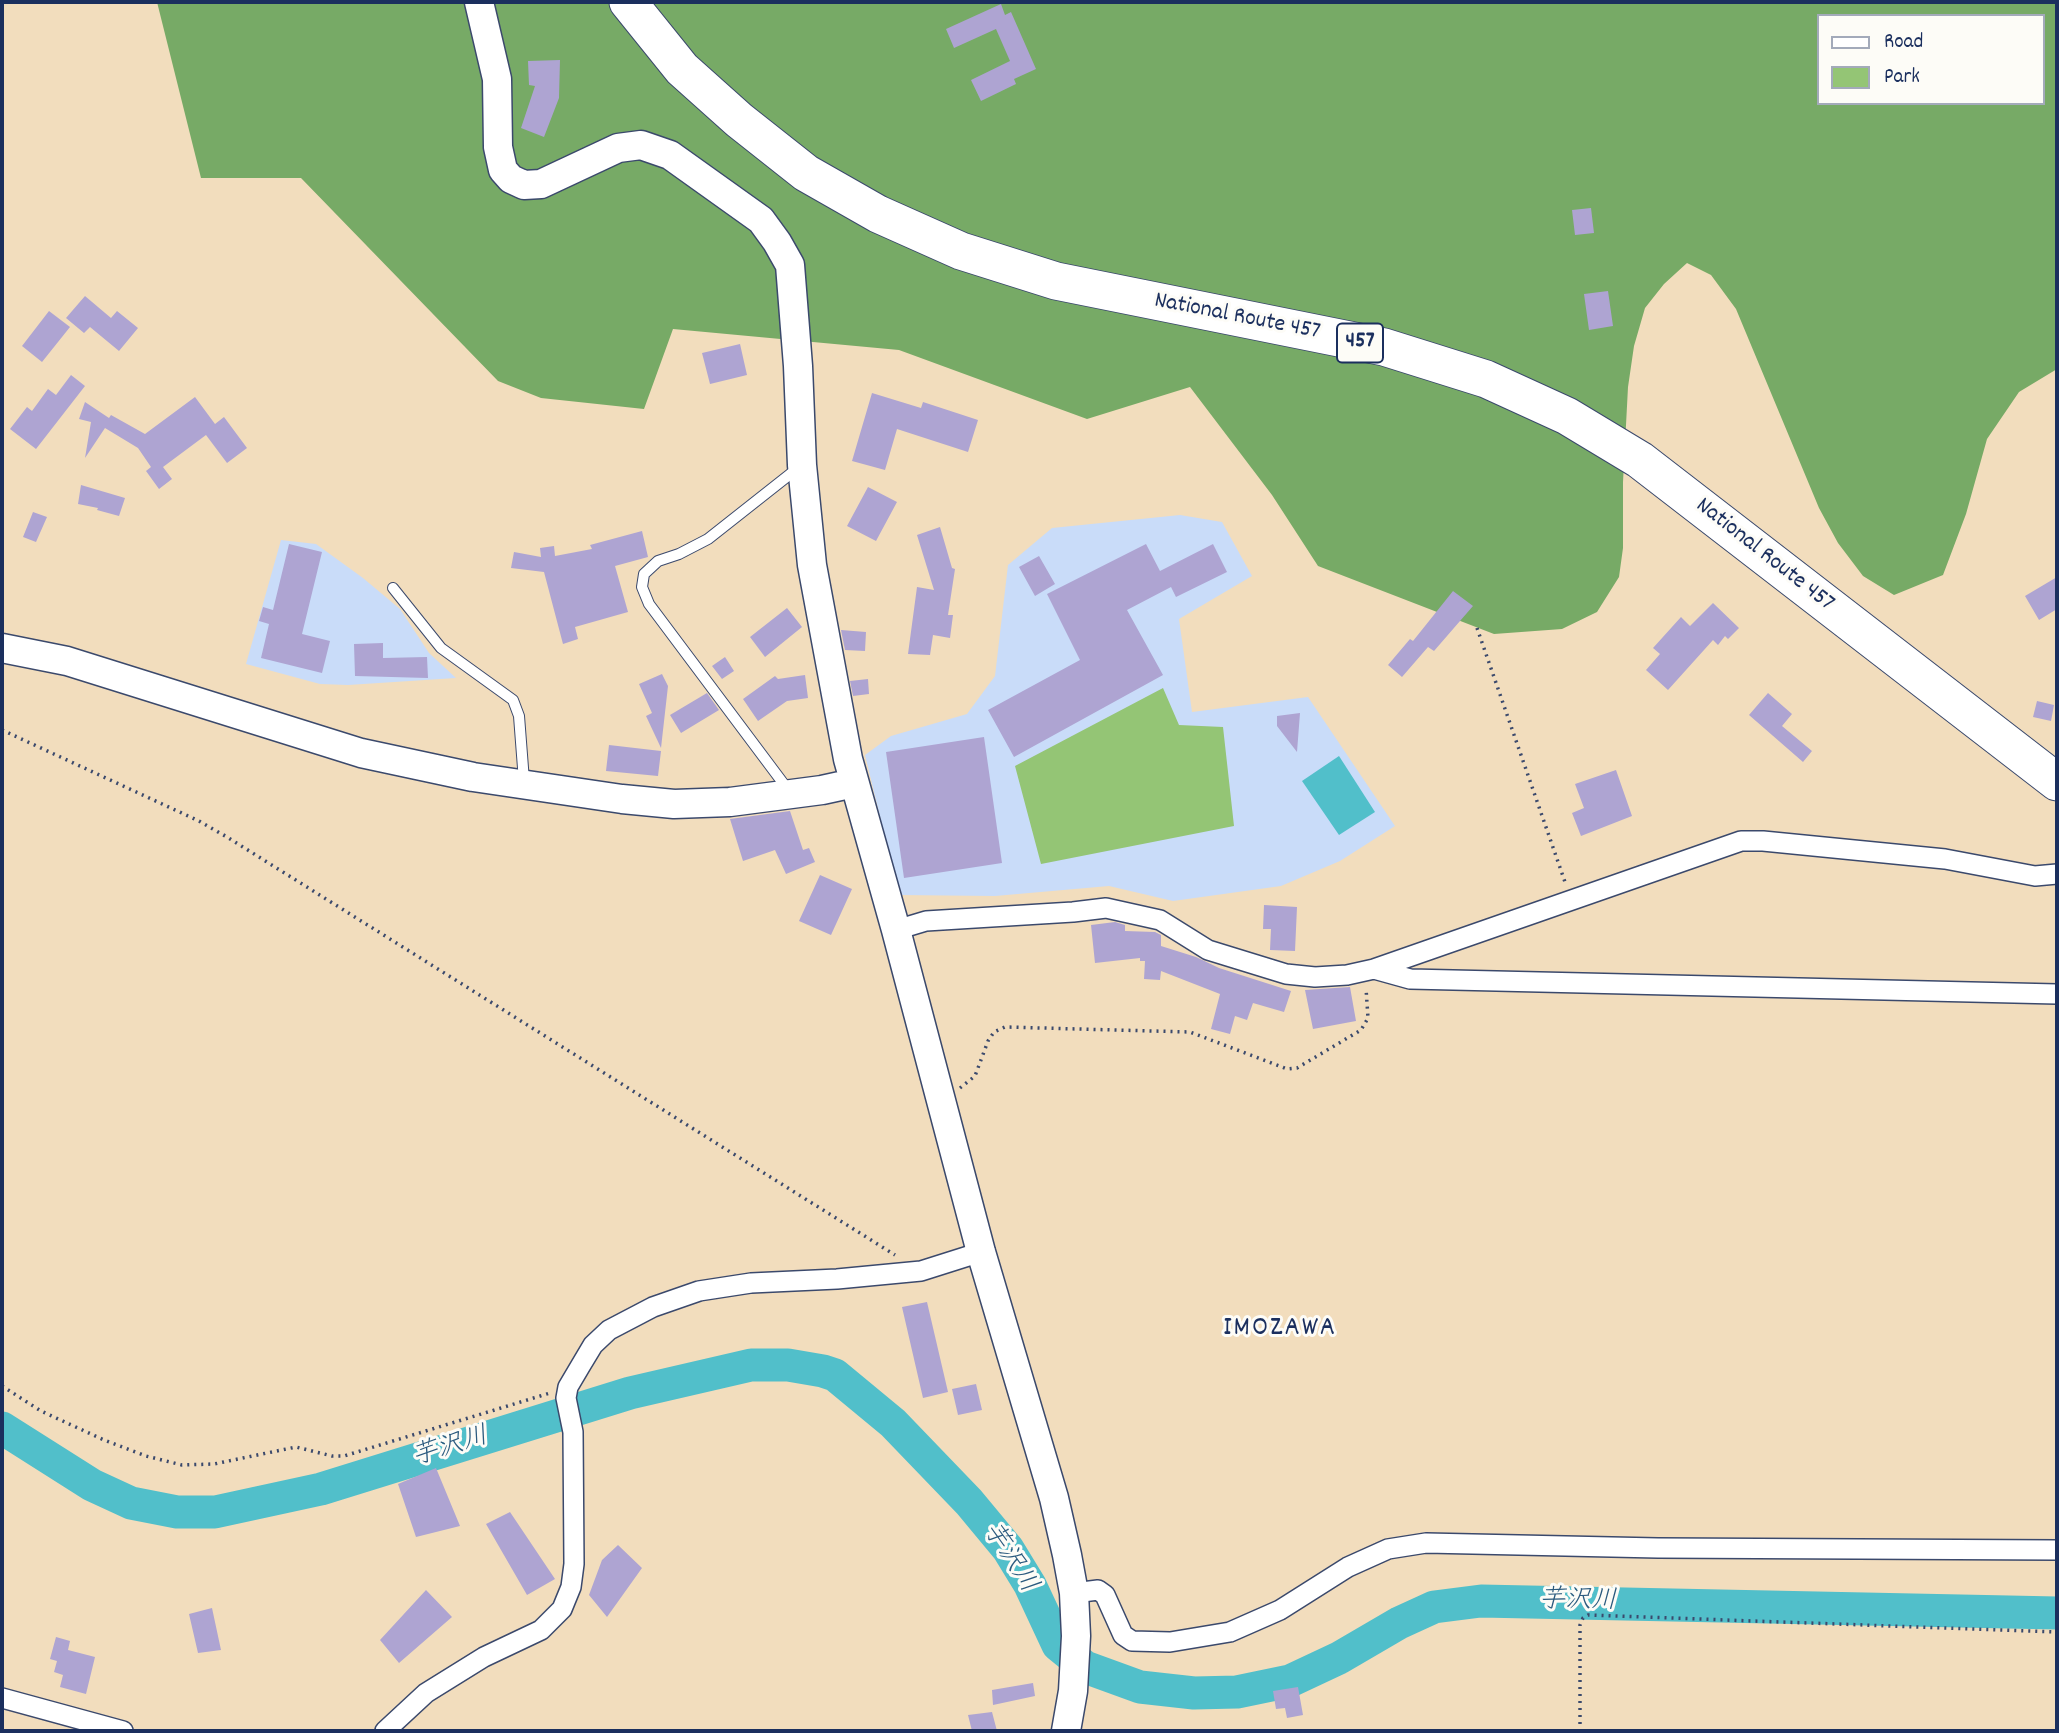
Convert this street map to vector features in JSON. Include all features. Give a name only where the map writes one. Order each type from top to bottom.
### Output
[{"type":"highway","name":"National Route 457","points":[[628,2],[682,69],[739,120],[806,173],[878,214],[961,251],[1056,281],[1384,347],[1486,379],[1567,416],[1640,460],[2057,782]]},
{"type":"street","points":[[479,2],[497,79],[498,147],[503,170],[511,179],[524,185],[541,184],[618,148],[641,145],[670,155],[761,220],[789,265],[798,366],[802,465],[812,565],[848,759],[981,1252],[1054,1498],[1074,1593],[1076,1636],[1066,1731]]},
{"type":"street","points":[[2,648],[81,665],[361,753],[450,773],[524,785],[674,804],[730,802],[854,783]]},
{"type":"street","points":[[896,930],[926,921],[1106,908],[1160,920],[1208,950],[1286,974],[1315,977],[1347,975],[1374,969],[1741,841],[1945,859],[2035,876],[2057,874]]},
{"type":"street","points":[[1374,969],[1410,979],[2057,994]]},
{"type":"street","points":[[385,1731],[426,1693],[484,1657],[541,1630],[562,1609],[571,1587],[574,1564],[573,1432],[567,1393],[593,1345],[609,1330],[653,1307],[699,1291],[751,1283],[837,1279],[921,1270],[981,1252]]},
{"type":"street","points":[[1074,1593],[1098,1591],[1105,1595],[1123,1635],[1132,1641],[1170,1642],[1199,1639],[1242,1628],[1280,1610],[1348,1567],[1388,1549],[1426,1543],[1658,1548],[2057,1550]]},
{"type":"street","points":[[2,1698],[118,1731]]},
{"type":"lane","points":[[792,794],[649,604],[642,587],[644,574],[658,561],[679,555],[708,539],[802,465]]},
{"type":"lane","points":[[393,588],[440,648],[513,700],[519,716],[524,785]]},
{"type":"path","points":[[1477,628],[1571,901]]},
{"type":"path","points":[[2,730],[199,821],[921,1270]]},
{"type":"path","points":[[938,1093],[960,1088],[975,1076],[988,1041],[994,1032],[1005,1027],[1190,1032],[1287,1069],[1297,1068],[1361,1030],[1368,1018],[1365,984],[1374,969]]},
{"type":"path","points":[[2,1386],[41,1411],[104,1440],[146,1456],[181,1465],[214,1464],[296,1447],[332,1456],[344,1456],[567,1393]]},
{"type":"path","points":[[1580,1731],[1580,1625],[1588,1615],[2057,1632]]},
{"type":"shaded area","points":[[1180,515],[1222,522],[1252,576],[1179,619],[1192,712],[1308,697],[1395,826],[1340,861],[1281,886],[1173,901],[1109,886],[995,896],[899,895],[865,755],[891,736],[967,714],[995,676],[1008,565],[1052,528]]},
{"type":"shaded area","points":[[281,540],[316,544],[363,578],[400,609],[429,653],[456,678],[348,685],[320,684],[246,664]]},
{"type":"green space","points":[[157,2],[2057,2],[2057,369],[2019,392],[1987,439],[1966,514],[1943,575],[1894,595],[1863,576],[1838,543],[1819,508],[1736,309],[1711,275],[1687,263],[1664,284],[1645,308],[1634,346],[1628,387],[1623,548],[1619,577],[1597,612],[1562,629],[1494,634],[1318,566],[1272,495],[1190,387],[1087,419],[899,350],[673,329],[644,409],[541,398],[498,381],[301,178],[201,178]]},
{"type":"green space","points":[[1163,688],[1179,725],[1223,727],[1234,826],[1041,864],[1015,766]]},
{"type":"water","points":[[1339,756],[1375,812],[1339,835],[1302,781]]},
{"type":"building","points":[[1001,4],[1005,15],[1011,12],[1036,69],[1014,79],[1016,84],[981,101],[971,80],[1010,61],[996,29],[954,48],[946,29]]},
{"type":"building","points":[[560,60],[559,98],[544,137],[521,128],[535,86],[529,85],[528,61]]},
{"type":"building","points":[[1591,208],[1594,233],[1575,235],[1572,210]]},
{"type":"building","points":[[1608,291],[1613,326],[1589,330],[1584,294]]},
{"type":"building","points":[[85,296],[111,318],[117,311],[138,328],[119,351],[90,327],[84,333],[66,318]]},
{"type":"building","points":[[49,311],[70,327],[42,362],[22,346]]},
{"type":"building","points":[[740,344],[747,375],[710,384],[702,353]]},
{"type":"building","points":[[71,375],[85,386],[36,449],[10,429],[27,407],[32,411],[48,389],[56,395]]},
{"type":"building","points":[[872,393],[921,408],[923,402],[978,420],[968,452],[897,429],[885,470],[852,461]]},
{"type":"building","points":[[195,397],[215,424],[224,417],[247,448],[227,463],[206,435],[163,467],[172,479],[159,489],[146,471],[151,467],[138,448],[105,428],[85,458],[91,422],[79,419],[85,402],[109,418],[111,415],[145,434]]},
{"type":"building","points":[[81,485],[125,498],[119,516],[78,504]]},
{"type":"building","points":[[868,487],[897,502],[876,541],[847,526]]},
{"type":"building","points":[[33,512],[47,517],[36,542],[23,537]]},
{"type":"building","points":[[940,527],[952,568],[955,569],[948,615],[953,615],[950,638],[933,635],[930,655],[908,654],[917,587],[934,590],[917,535]]},
{"type":"building","points":[[642,531],[648,557],[615,566],[628,612],[575,627],[578,639],[563,644],[544,572],[511,568],[514,552],[541,557],[540,548],[554,546],[555,556],[592,549],[590,545]]},
{"type":"building","points":[[289,544],[322,552],[302,634],[330,641],[322,673],[261,658],[269,624],[259,621],[263,607],[273,610]]},
{"type":"building","points":[[1146,544],[1160,571],[1213,544],[1227,572],[1176,597],[1171,587],[1127,610],[1163,675],[1014,757],[988,710],[1080,660],[1047,594]]},
{"type":"building","points":[[1039,556],[1055,584],[1035,596],[1019,567]]},
{"type":"building","points":[[2057,577],[2057,609],[2039,620],[2025,596]]},
{"type":"building","points":[[1453,591],[1473,606],[1434,651],[1428,647],[1402,677],[1388,665],[1410,639],[1413,641]]},
{"type":"building","points":[[1713,603],[1739,628],[1728,639],[1725,636],[1718,645],[1713,640],[1668,690],[1646,670],[1660,654],[1653,648],[1681,617],[1690,626]]},
{"type":"building","points":[[787,608],[802,627],[765,657],[750,637]]},
{"type":"building","points":[[841,630],[866,632],[865,651],[845,650]]},
{"type":"building","points":[[383,643],[383,658],[427,657],[428,678],[355,676],[354,644]]},
{"type":"building","points":[[725,657],[734,671],[722,679],[712,666]]},
{"type":"building","points":[[662,674],[668,686],[661,748],[646,716],[652,713],[639,684]]},
{"type":"building","points":[[805,675],[808,698],[787,701],[758,721],[743,699],[775,676],[778,679]]},
{"type":"building","points":[[868,679],[869,694],[853,696],[850,681]]},
{"type":"building","points":[[707,693],[719,710],[681,733],[670,715]]},
{"type":"building","points":[[1768,693],[1792,714],[1782,726],[1812,751],[1803,762],[1749,715]]},
{"type":"building","points":[[2037,701],[2054,705],[2051,721],[2033,717]]},
{"type":"building","points":[[1300,713],[1297,752],[1277,726],[1277,716]]},
{"type":"building","points":[[984,737],[1002,863],[904,878],[886,752]]},
{"type":"building","points":[[609,745],[661,751],[658,776],[606,771]]},
{"type":"building","points":[[1616,770],[1632,816],[1581,836],[1572,813],[1584,808],[1575,784]]},
{"type":"building","points":[[790,811],[803,850],[809,848],[815,862],[786,874],[775,850],[743,861],[730,819]]},
{"type":"building","points":[[820,875],[852,889],[831,935],[799,921]]},
{"type":"building","points":[[1264,905],[1297,907],[1295,951],[1270,950],[1271,929],[1263,929]]},
{"type":"building","points":[[1115,922],[1125,925],[1125,931],[1155,932],[1161,935],[1161,946],[1291,991],[1284,1012],[1253,1003],[1247,1020],[1235,1016],[1230,1034],[1211,1029],[1220,994],[1161,971],[1160,980],[1144,979],[1145,961],[1140,961],[1140,958],[1095,963],[1091,925]]},
{"type":"building","points":[[1350,987],[1356,1021],[1313,1029],[1305,990]]},
{"type":"building","points":[[927,1302],[948,1392],[923,1398],[902,1307]]},
{"type":"building","points":[[976,1384],[982,1410],[958,1415],[952,1389]]},
{"type":"building","points":[[436,1468],[460,1526],[416,1537],[398,1484]]},
{"type":"building","points":[[510,1512],[555,1579],[527,1595],[486,1524]]},
{"type":"building","points":[[618,1545],[642,1568],[607,1617],[589,1595],[602,1560]]},
{"type":"building","points":[[426,1590],[452,1617],[399,1663],[380,1640]]},
{"type":"building","points":[[212,1608],[221,1650],[198,1653],[189,1614]]},
{"type":"building","points":[[56,1637],[70,1641],[68,1650],[95,1657],[86,1694],[60,1687],[63,1675],[54,1672],[57,1661],[50,1659]]},
{"type":"building","points":[[1033,1683],[1035,1696],[993,1705],[992,1690]]},
{"type":"building","points":[[1298,1687],[1303,1715],[1287,1718],[1285,1708],[1276,1709],[1273,1691]]},
{"type":"building","points":[[992,1712],[997,1731],[972,1731],[968,1715]]},
{"type":"waterway","name":"芋沢川","points":[[2,1428],[92,1485],[131,1503],[177,1512],[215,1512],[321,1489],[630,1393],[751,1365],[788,1365],[823,1371],[835,1375],[893,1423],[969,1502],[1008,1549],[1030,1585],[1058,1645],[1085,1667],[1140,1687],[1194,1693],[1237,1692],[1290,1681],[1434,1607],[1481,1601],[2057,1613]]},
{"type":"district","name":"IMOZAWA","points":[[1280,1330]]}]
